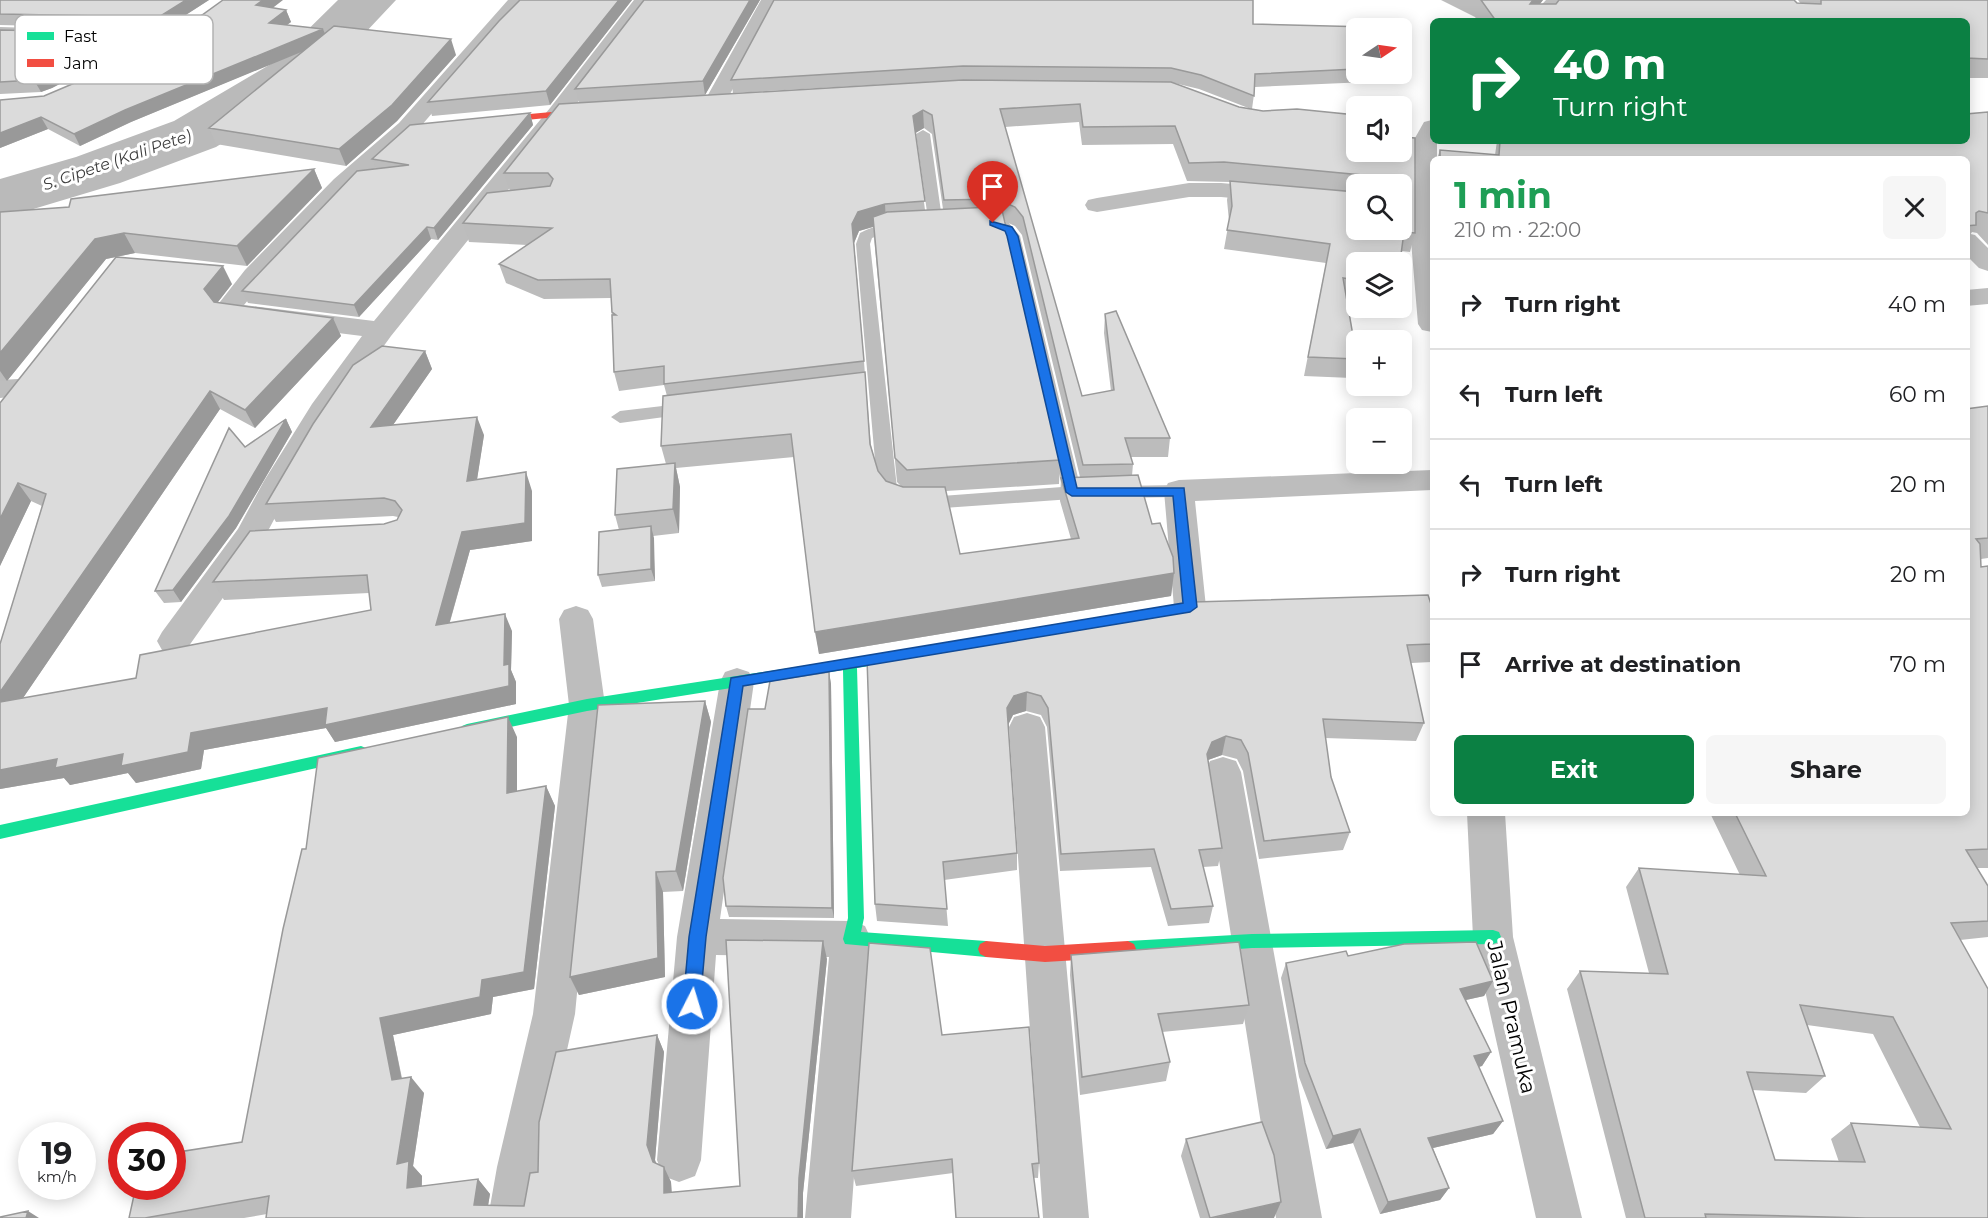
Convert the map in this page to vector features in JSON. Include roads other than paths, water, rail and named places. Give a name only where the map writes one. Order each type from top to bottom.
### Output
[{"type":"street","points":[[381,330],[233,312],[229,307],[242,275],[406,128],[519,0]]},
{"type":"street","points":[[174,641],[250,536],[279,482],[322,411],[381,330],[558,113],[645,0]]},
{"type":"street","points":[[715,102],[771,0]]},
{"type":"street","points":[[1539,18],[1558,0]]},
{"type":"street","points":[[0,33],[15,33]]},
{"type":"street","points":[[465,123],[614,109]]},
{"type":"street","points":[[406,128],[430,126]]},
{"type":"street","points":[[1424,129],[1426,169],[1413,207],[1423,230],[1430,297]]},
{"type":"street","points":[[1097,205],[1189,190],[1221,190],[1346,201]]},
{"type":"street","points":[[483,203],[513,201]]},
{"type":"street","points":[[1970,244],[1988,263]]},
{"type":"street","points":[[1970,298],[1988,296]]},
{"type":"street","points":[[0,414],[17,382]]},
{"type":"street","points":[[1190,608],[1179,491],[1430,480]]},
{"type":"street","points":[[250,536],[285,534]]},
{"type":"street","points":[[511,1218],[519,1167],[554,1014],[586,705],[576,619]]},
{"type":"street","points":[[450,734],[586,705],[932,651]]},
{"type":"street","points":[[828,1218],[851,939],[856,918],[850,665]]},
{"type":"street","points":[[679,1160],[698,937],[736,682]]},
{"type":"street","points":[[1027,727],[1045,954],[1049,1048],[1066,1218]]},
{"type":"street","points":[[0,832],[370,750]]},
{"type":"street","points":[[1223,772],[1299,1218]]},
{"type":"street","name":"Jalan Pramuka","points":[[1486,816],[1493,937],[1559,1218]]},
{"type":"street","points":[[698,937],[851,939],[1045,954],[1252,941],[1493,937]]},
{"type":"lane","points":[[923,134],[941,226],[886,229],[865,236],[863,244],[869,388],[886,483],[891,495],[900,502],[915,504],[1072,492],[1179,491]]},
{"type":"lane","points":[[970,224],[993,223],[1009,229],[1013,236],[1072,492]]},
{"type":"lane","points":[[620,417],[701,407]]},
{"type":"waterway","name":"S. Cipete (Kali Pete)","points":[[0,200],[98,170],[195,134],[296,73],[369,0]]}]
